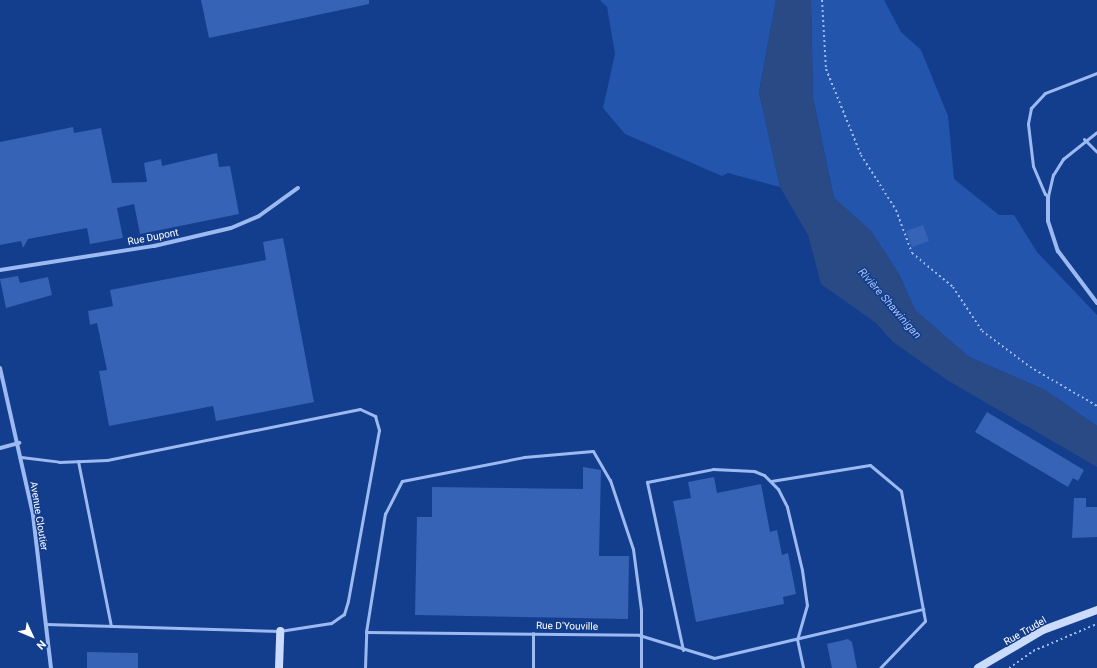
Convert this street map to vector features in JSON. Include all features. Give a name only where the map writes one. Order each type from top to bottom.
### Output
[{"type":"main road","name":"Rue Trudel","points":[[978,668],[986,666],[1043,630],[1097,610]]},
{"type":"main road","points":[[279,668],[280,631]]},
{"type":"street","name":"Rue Dupont","points":[[0,270],[154,246],[231,228],[259,216],[298,188]]},
{"type":"street","points":[[1048,196],[1047,214],[1055,243],[1070,272],[1097,303]]},
{"type":"street","name":"Avenue Cloutier","points":[[0,368],[21,457],[46,624],[51,668]]},
{"type":"street","points":[[0,448],[18,443]]},
{"type":"lane","points":[[1097,73],[1045,93],[1030,108],[1028,124],[1033,166],[1040,188],[1048,196],[1059,164],[1084,139],[1097,132]]},
{"type":"lane","points":[[1084,139],[1097,152]]},
{"type":"lane","points":[[21,457],[78,461],[107,460],[360,409],[375,416],[380,430],[344,614],[322,627],[280,631],[46,624]]},
{"type":"lane","points":[[365,668],[366,632],[385,514],[402,481],[524,457],[593,451],[610,480],[629,530],[641,610],[639,635],[641,668]]},
{"type":"lane","points":[[78,461],[110,626]]},
{"type":"lane","points":[[771,481],[870,465],[901,491],[925,621],[880,668]]},
{"type":"lane","points":[[683,650],[647,482],[713,469],[754,471],[771,481],[787,507],[806,585],[807,605],[797,640],[803,668]]},
{"type":"lane","name":"Rue D'Youville","points":[[366,632],[639,635],[683,650],[714,658],[797,640],[923,609]]},
{"type":"lane","points":[[533,634],[533,668]]},
{"type":"path","points":[[822,0],[826,69],[860,155],[896,210],[912,253],[953,287],[982,331],[1030,367],[1097,406]]},
{"type":"path","points":[[1009,668],[1033,651],[1097,624]]},
{"type":"shaded area","points":[[600,0],[776,0],[759,92],[780,187],[728,173],[722,176],[625,134],[603,108],[615,54],[607,7]]},
{"type":"shaded area","points":[[811,0],[884,0],[901,32],[921,50],[948,116],[954,179],[999,215],[1014,215],[1037,252],[1097,315],[1097,426],[1045,390],[969,357],[915,310],[899,274],[871,231],[834,198],[813,98]]},
{"type":"water","name":"Rivière Shawinigan","points":[[776,0],[811,0],[813,98],[834,198],[871,231],[899,274],[915,310],[969,357],[1045,390],[1097,426],[1097,467],[947,380],[893,342],[876,323],[821,284],[808,235],[780,187],[759,92]]},
{"type":"building","points":[[201,0],[369,0],[369,4],[209,38]]},
{"type":"building","points":[[73,127],[74,133],[101,128],[112,183],[147,182],[144,163],[161,159],[162,166],[217,153],[219,167],[230,166],[239,214],[140,234],[134,204],[117,208],[123,238],[90,244],[87,228],[28,239],[23,248],[21,241],[0,245],[0,142]]},
{"type":"building","points":[[923,225],[929,241],[912,247],[906,231]]},
{"type":"building","points":[[283,238],[314,402],[216,421],[213,406],[109,426],[99,371],[107,370],[97,323],[90,325],[88,311],[113,306],[110,290],[266,260],[263,242]]},
{"type":"building","points":[[18,276],[20,283],[48,277],[52,295],[6,308],[0,279]]},
{"type":"building","points":[[987,412],[1084,470],[1078,481],[1073,478],[1068,487],[975,432]]},
{"type":"building","points":[[583,467],[601,470],[599,556],[629,556],[628,619],[415,615],[417,517],[432,517],[432,487],[583,489]]},
{"type":"building","points":[[714,477],[717,493],[761,484],[770,532],[777,530],[782,555],[788,553],[796,594],[783,597],[784,604],[696,622],[673,501],[691,498],[688,482]]},
{"type":"building","points":[[1074,498],[1086,498],[1086,507],[1097,507],[1097,537],[1072,538]]},
{"type":"building","points":[[848,639],[852,642],[857,668],[832,668],[827,644]]},
{"type":"building","points":[[87,652],[138,653],[138,668],[87,668]]}]
